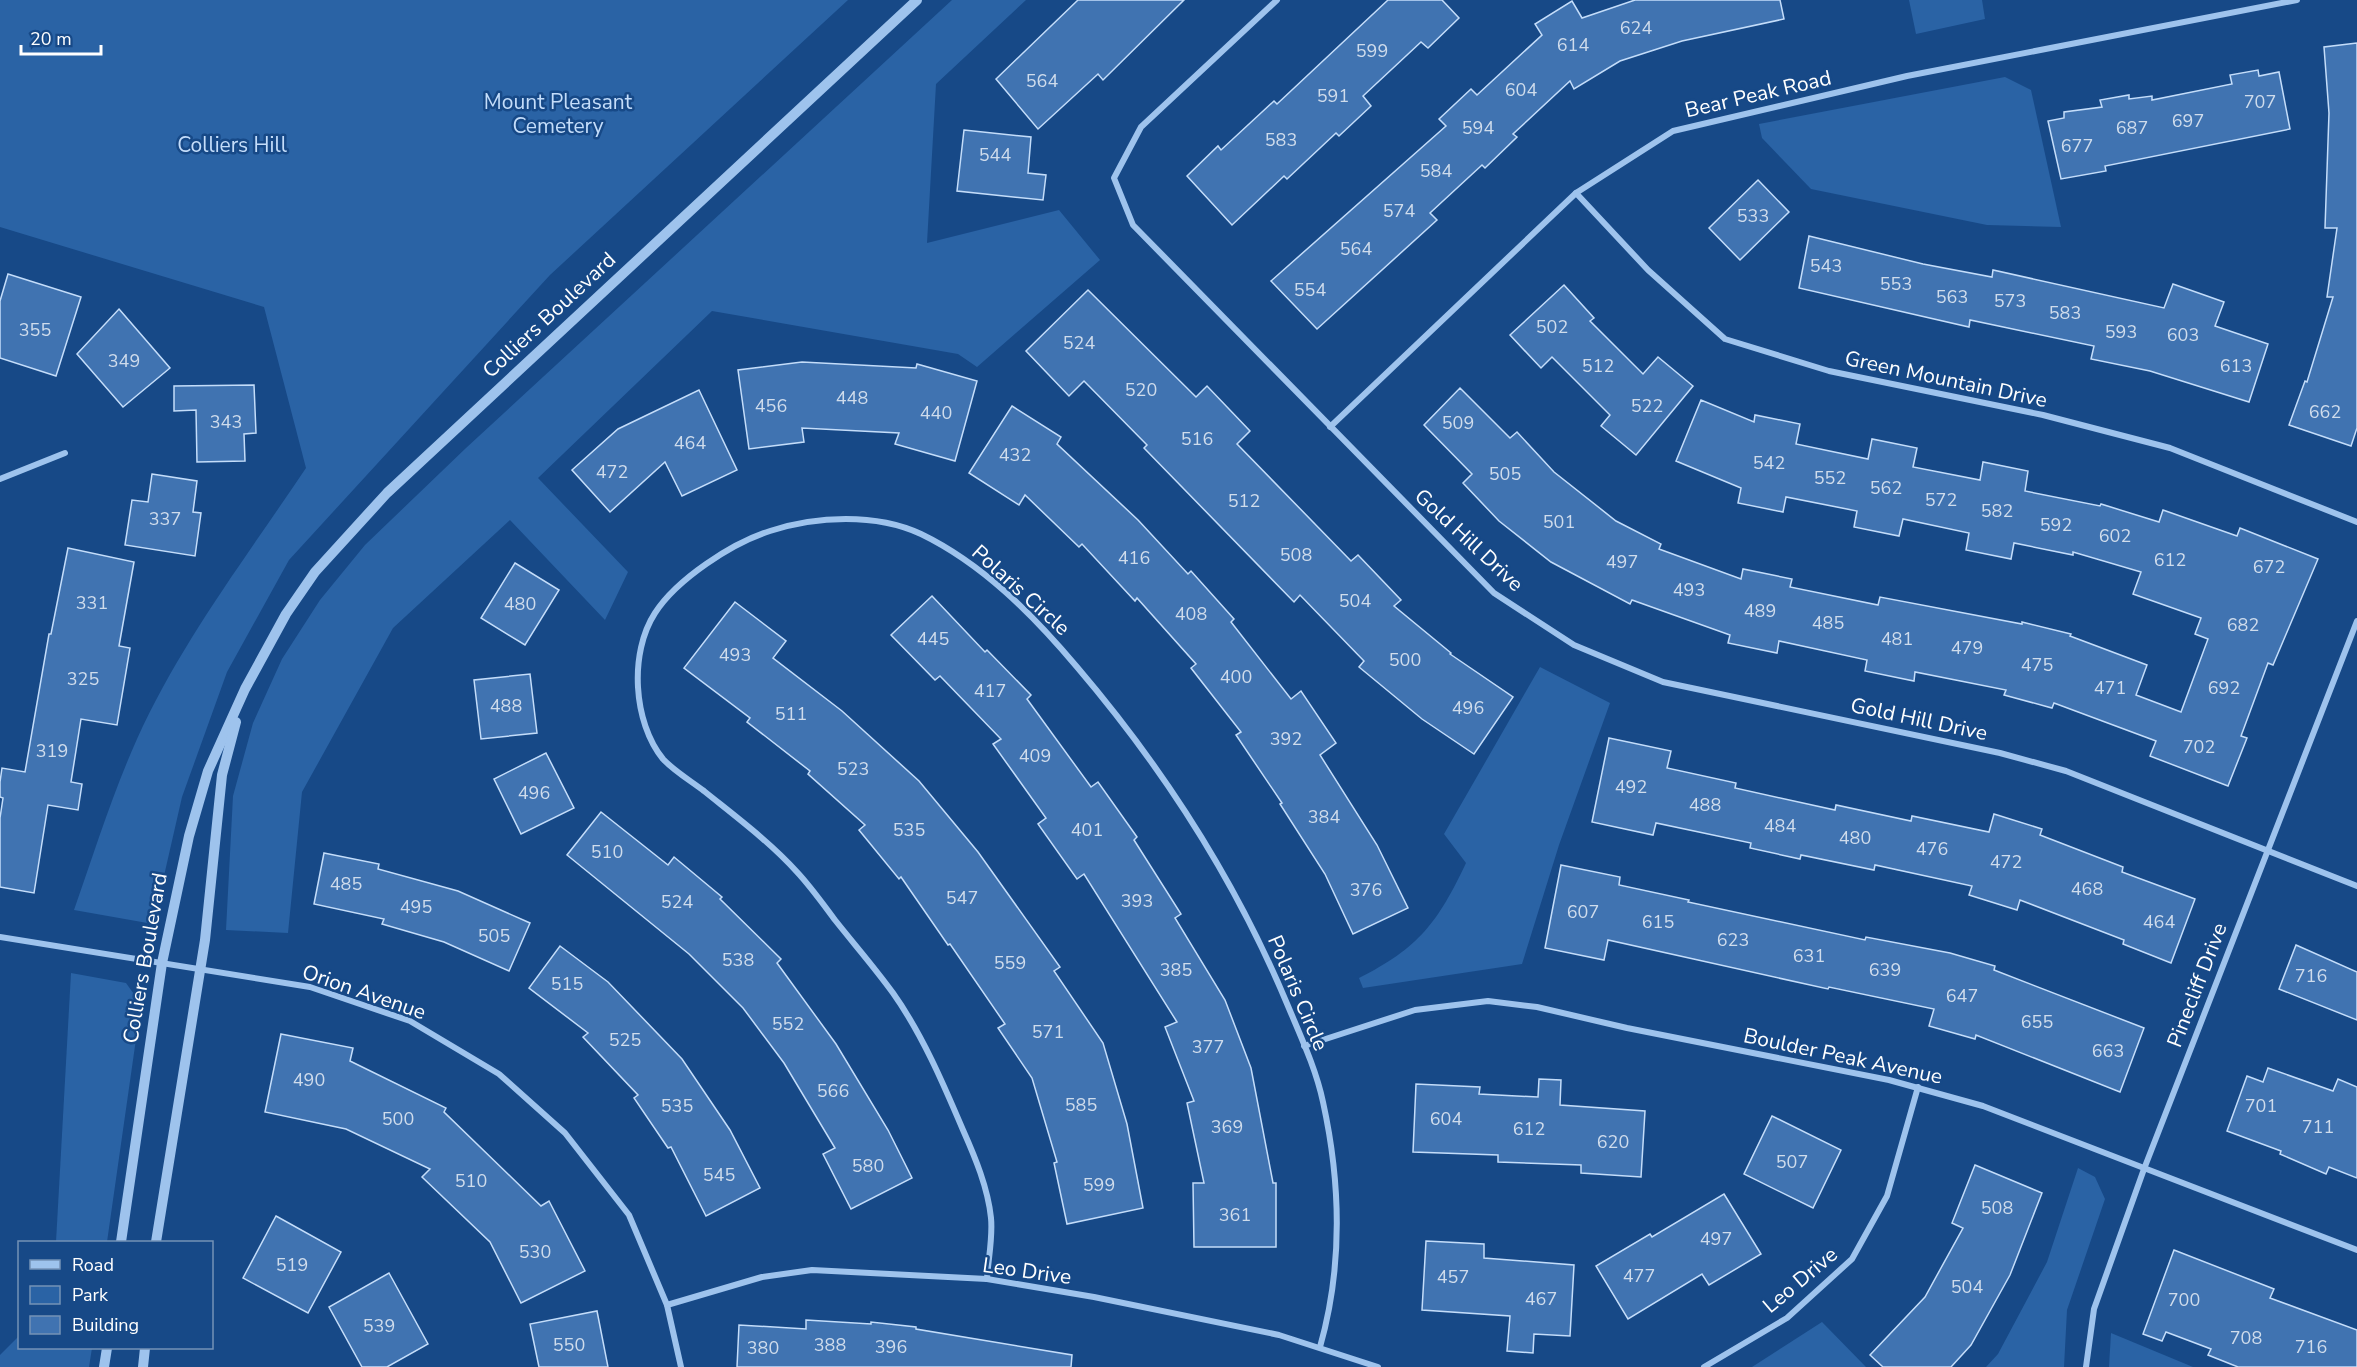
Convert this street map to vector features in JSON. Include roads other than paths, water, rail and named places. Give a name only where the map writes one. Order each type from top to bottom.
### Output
[{"type":"street","name":"Colliers Boulevard","points":[[121,1241],[162,963],[189,836],[208,771],[245,689],[292,606],[315,572],[347,533],[387,493],[917,0]]},
{"type":"street","name":"Gold Hill Drive","points":[[1277,0],[1141,127],[1114,178],[1133,225],[1494,593],[1574,645],[1663,682],[2000,753],[2066,771],[2357,885]]},
{"type":"street","name":"Bear Peak Road","points":[[1330,427],[1576,193],[1673,131],[1907,76],[2296,0]]},
{"type":"street","name":"Green Mountain Drive","points":[[1576,193],[1648,270],[1725,339],[1829,371],[2043,415],[2170,448],[2357,522]]},
{"type":"street","points":[[0,479],[65,453]]},
{"type":"street","name":"Polaris Circle","points":[[987,1280],[991,1217],[977,1162],[940,1077],[895,996],[796,871],[726,809],[663,758],[642,717],[636,666],[654,614],[690,576],[723,552],[759,534],[797,522],[839,519],[878,523],[915,531],[954,552],[990,578],[1049,634],[1102,696],[1165,778],[1221,866],[1266,954],[1304,1046],[1322,1098],[1338,1208],[1337,1261],[1328,1317],[1320,1347]]},
{"type":"street","name":"Pinecliff Drive","points":[[2086,1367],[2094,1309],[2144,1169],[2266,850],[2357,621]]},
{"type":"street","name":"Colliers Boulevard","points":[[156,1241],[213,876],[222,776],[245,689]]},
{"type":"street","name":"Orion Avenue","points":[[0,938],[310,987],[410,1021],[499,1074],[565,1133],[628,1215],[667,1305],[681,1367]]},
{"type":"street","name":"Boulder Peak Avenue","points":[[1304,1046],[1415,1010],[1488,1001],[1537,1007],[1918,1087],[1983,1106],[2357,1250]]},
{"type":"street","name":"Leo Drive","points":[[1704,1367],[1787,1318],[1852,1259],[1887,1196],[1918,1087]]},
{"type":"street","name":"Leo Drive","points":[[667,1305],[762,1277],[812,1270],[987,1280],[1094,1297],[1279,1335],[1378,1367]]},
{"type":"street","points":[[104,1367],[107,1349]]},
{"type":"street","points":[[143,1367],[145,1349]]},
{"type":"park label","name":"Mount Pleasant Cemetery","points":[[558,114]]},
{"type":"park label","name":"Colliers Hill","points":[[232,145]]}]
